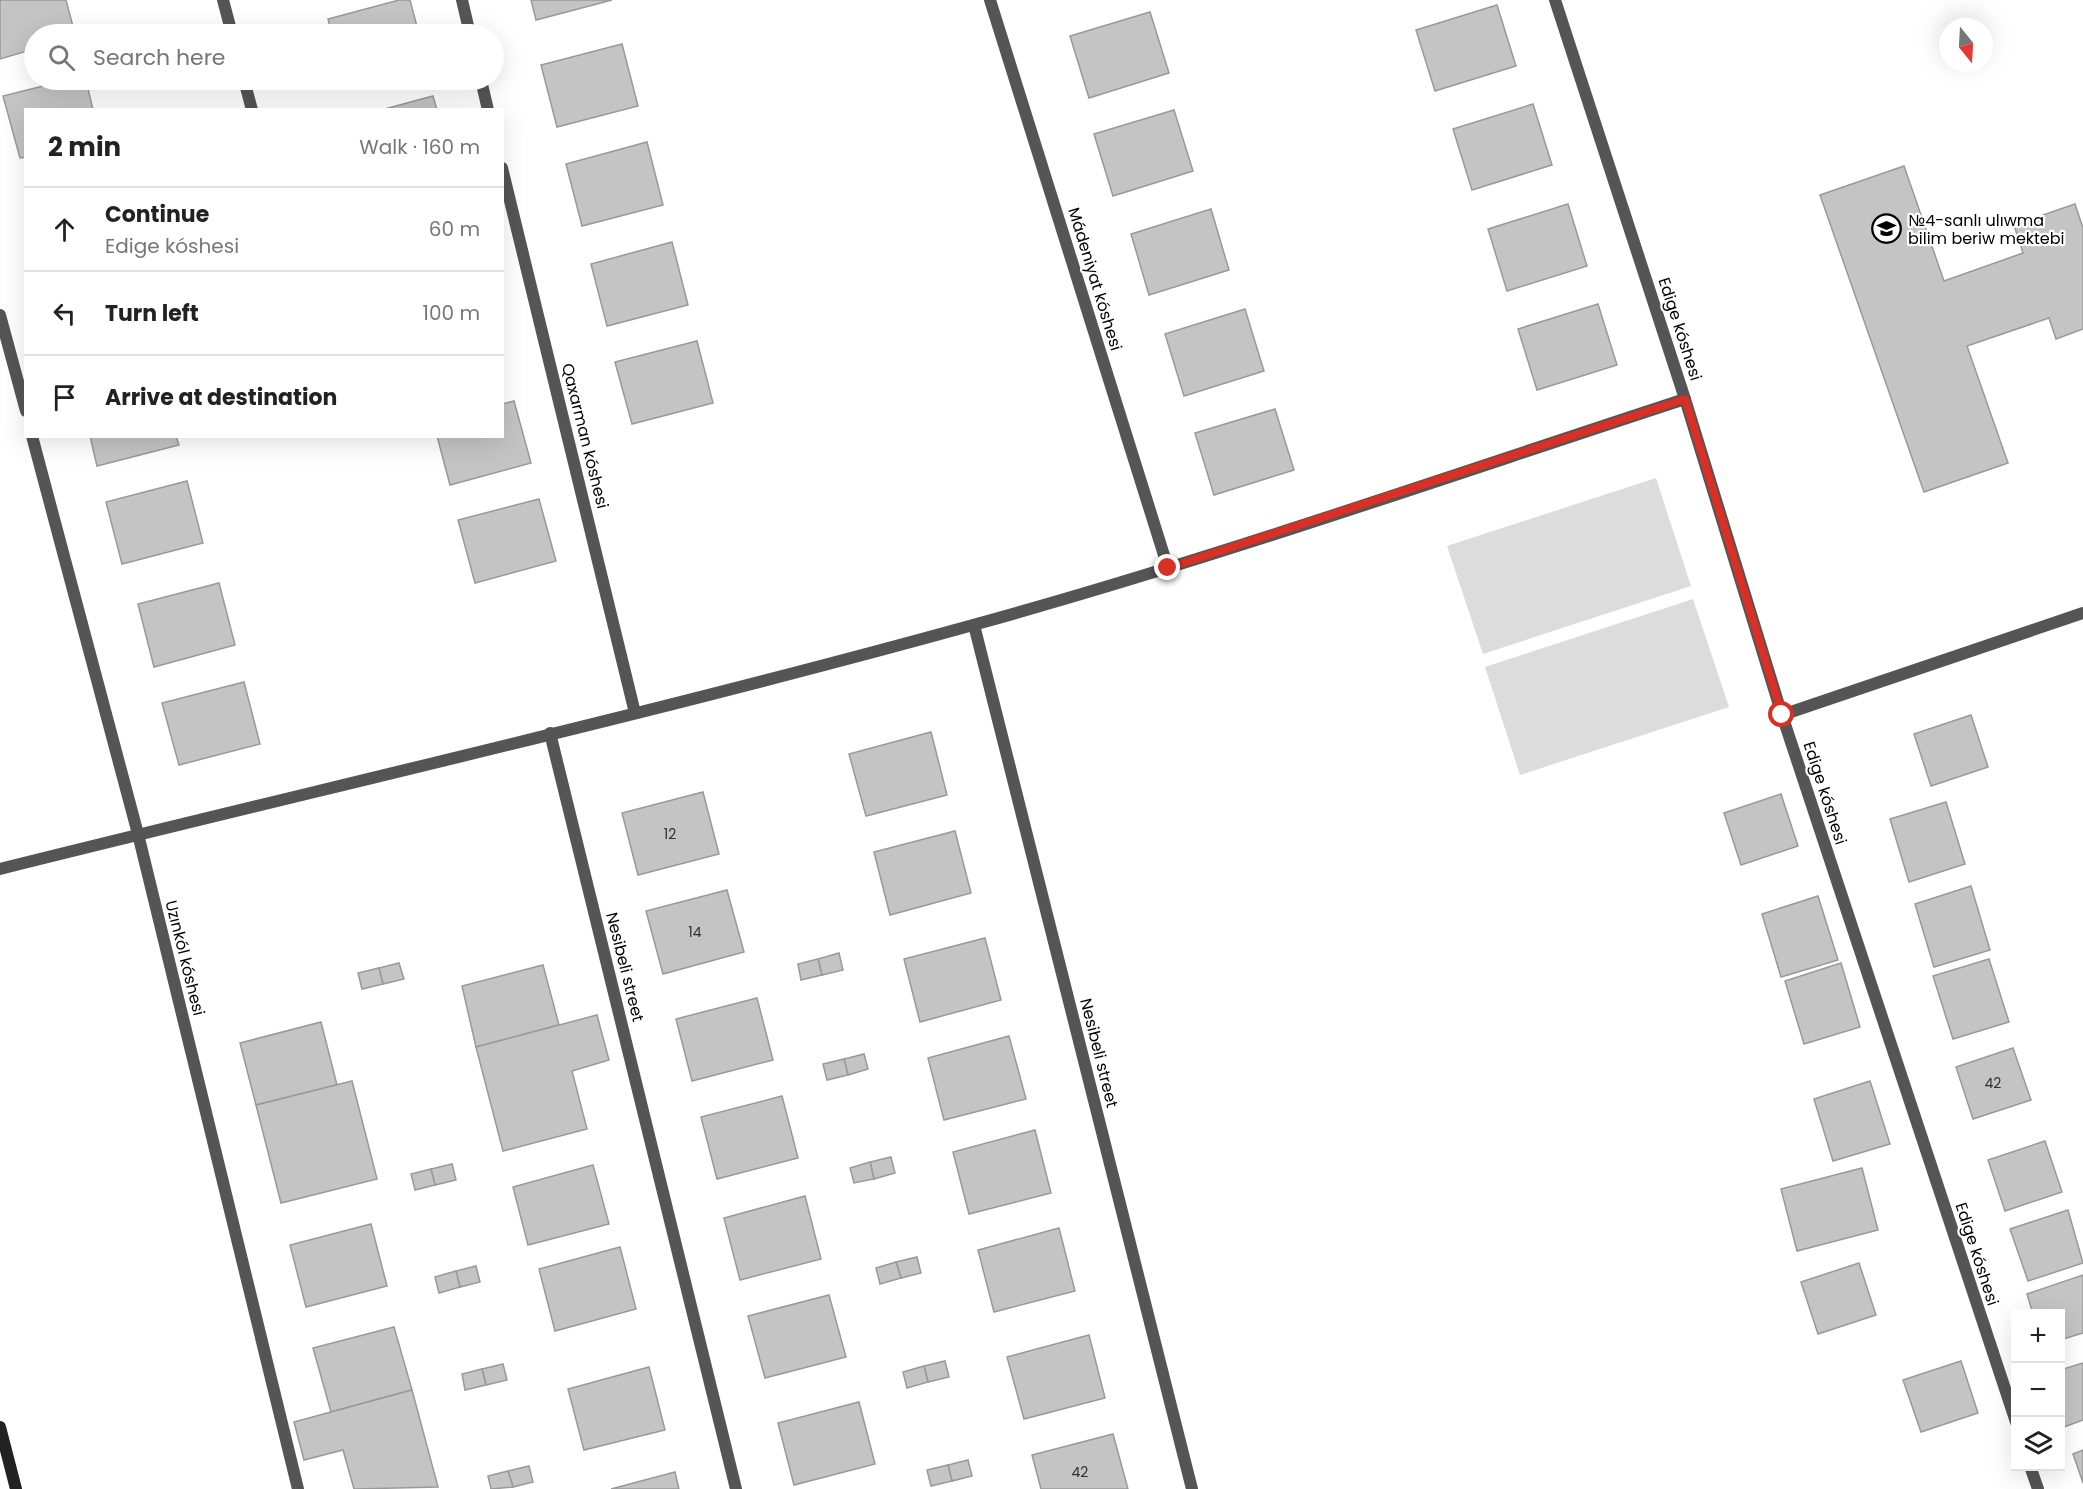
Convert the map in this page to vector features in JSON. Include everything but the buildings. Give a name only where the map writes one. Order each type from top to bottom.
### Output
[{"type":"main road","points":[[0,1427],[15,1489]]},
{"type":"street","points":[[223,0],[229,24]]},
{"type":"street","points":[[462,0],[468,24]]},
{"type":"street","name":"Mádeniyat kóshesi","points":[[990,0],[1168,568]]},
{"type":"street","name":"Edige kóshesi","points":[[1555,0],[1685,399],[1782,715],[2014,1417]]},
{"type":"street","points":[[247,90],[251,108]]},
{"type":"street","points":[[483,90],[488,108]]},
{"type":"street","name":"Qaxarman kóshesi","points":[[504,176],[635,713]]},
{"type":"street","points":[[0,315],[24,404]]},
{"type":"street","points":[[0,869],[635,713],[974,625],[1168,568],[1685,399]]},
{"type":"street","name":"Uzınkól kóshesi","points":[[33,438],[138,834],[298,1489]]},
{"type":"street","points":[[1782,715],[2083,613]]},
{"type":"street","name":"Nesibeli street","points":[[974,625],[1192,1489]]},
{"type":"street","name":"Nesibeli street","points":[[550,733],[735,1489]]},
{"type":"street","points":[[2031,1471],[2038,1489]]},
{"type":"shaded area","points":[[1656,478],[1691,586],[1483,654],[1447,546]]},
{"type":"shaded area","points":[[1693,599],[1729,707],[1520,775],[1485,667]]},
{"type":"place","name":"№4-sanlı ulıwma bilim beriw mektebi","points":[[1887,229]]},
{"type":"route","points":[[1168,568],[1685,399],[1782,715]]}]
